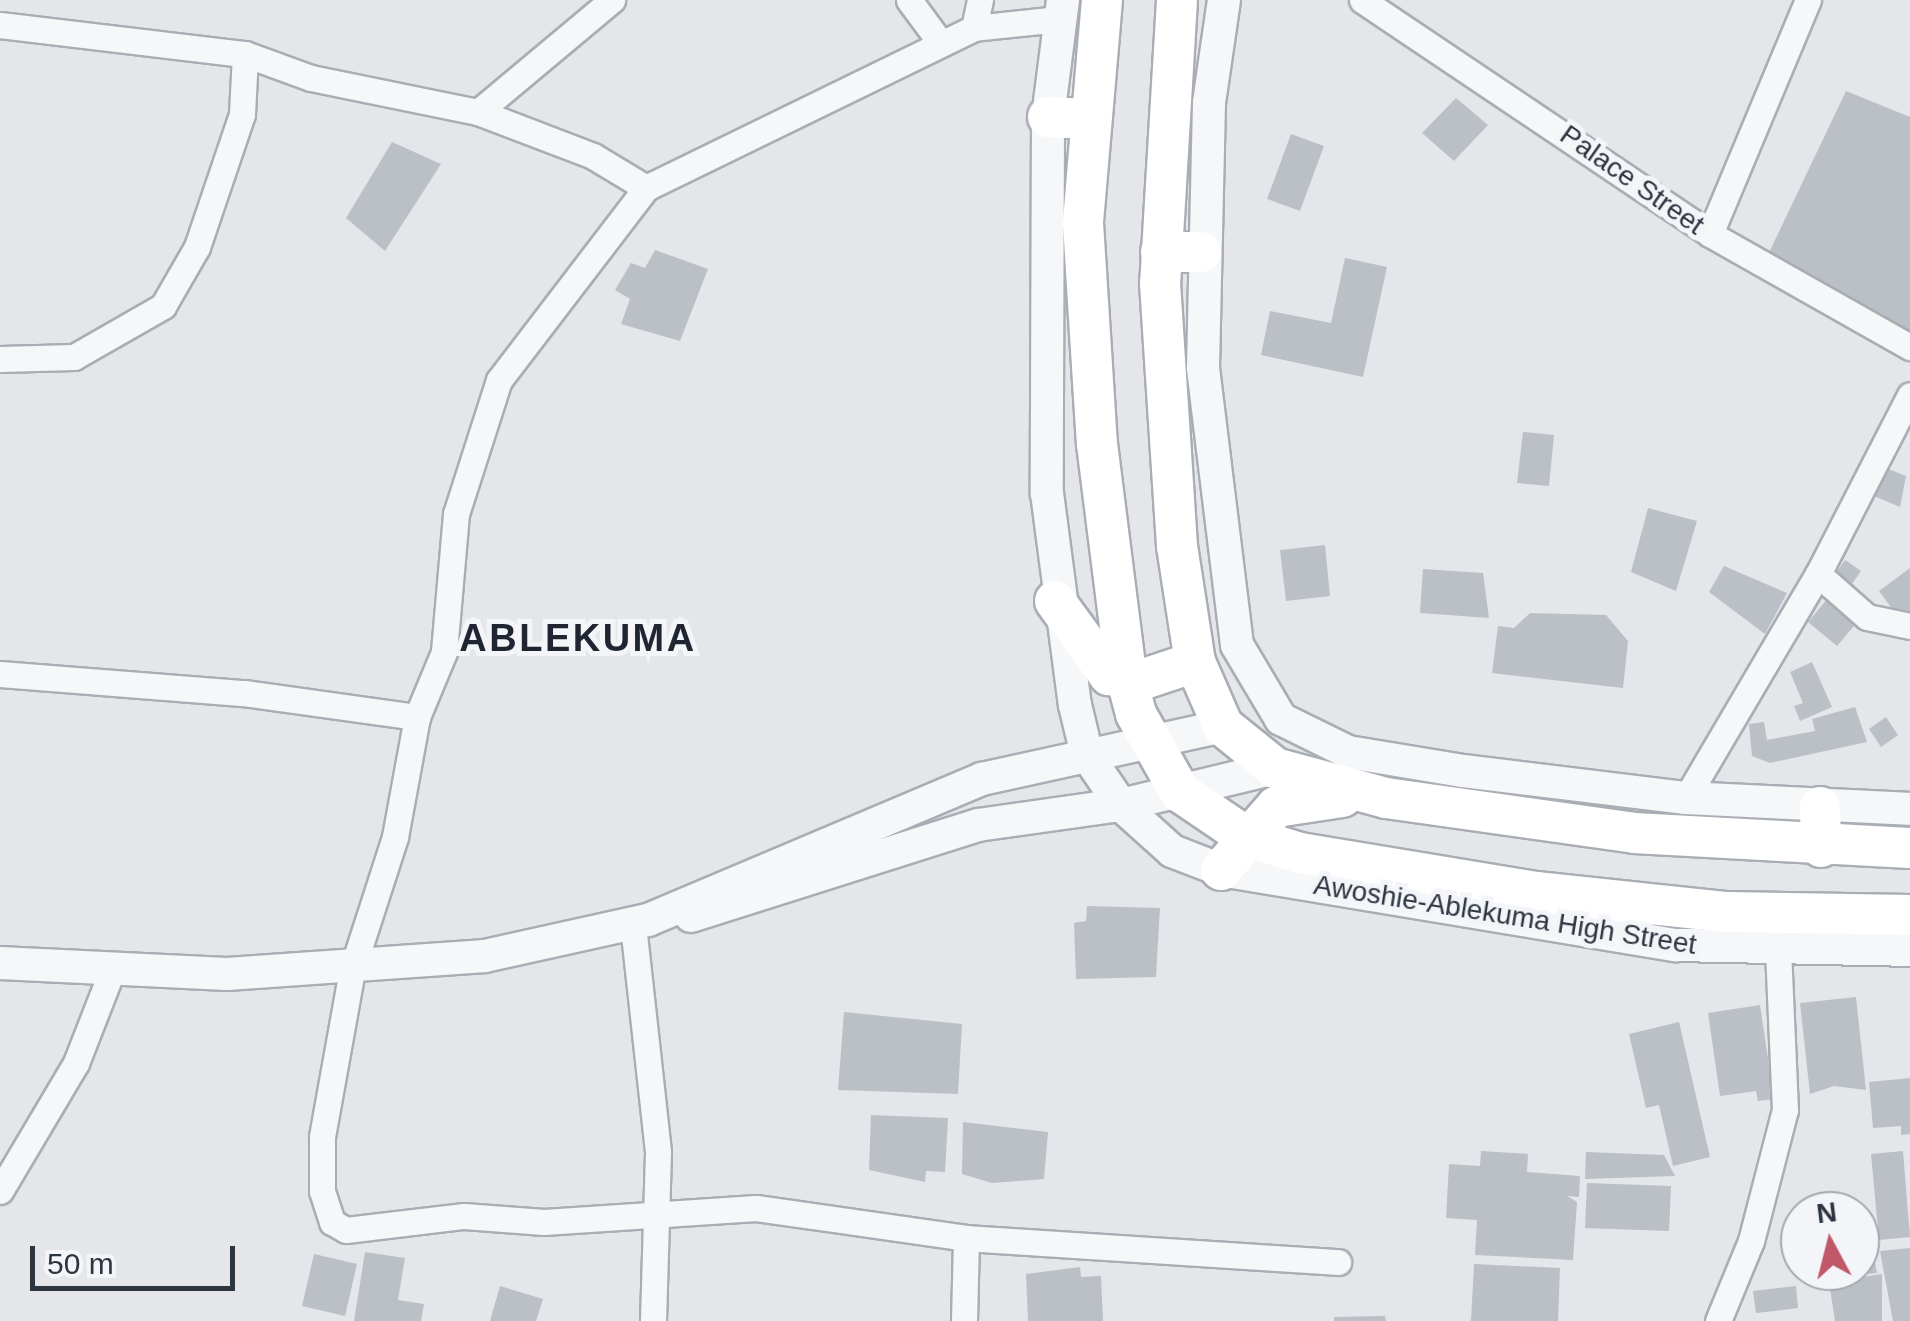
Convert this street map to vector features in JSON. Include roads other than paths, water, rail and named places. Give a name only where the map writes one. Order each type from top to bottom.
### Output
[{"type":"main road","points":[[1102,0],[1084,223],[1097,444],[1127,680],[1149,740],[1180,792]]},
{"type":"main road","points":[[1177,0],[1160,252],[1177,546],[1195,662],[1223,726],[1275,768],[1386,798],[1634,833],[1821,827],[1910,848]]},
{"type":"main road","points":[[1048,118],[1090,119]]},
{"type":"main road","points":[[1160,252],[1202,252]]},
{"type":"main road","points":[[1055,601],[1095,664],[1127,680],[1195,662]]},
{"type":"main road","name":"Awoshie-Ablekuma High Street","points":[[1180,792],[1245,836],[1300,854],[1536,892],[1727,912],[1910,915]]},
{"type":"main road","points":[[1221,870],[1245,836],[1296,799],[1386,798]]},
{"type":"street","points":[[478,112],[612,0]]},
{"type":"street","points":[[909,0],[940,42]]},
{"type":"street","points":[[974,28],[980,0]]},
{"type":"street","points":[[1224,0],[1202,252],[1203,368],[1223,564],[1245,669],[1281,719],[1348,752],[1686,798],[1821,827],[1910,809]]},
{"type":"street","name":"Palace Street","points":[[1362,0],[1710,234],[1910,347]]},
{"type":"street","points":[[1710,234],[1808,0]]},
{"type":"street","points":[[1088,755],[1055,601],[1044,320],[1048,118],[1061,10],[974,28],[940,42],[646,188],[500,380],[464,480],[446,566],[444,652],[417,717],[394,837],[352,970],[322,1136],[322,1191],[332,1222],[346,1230],[464,1216],[655,1218],[756,1208],[966,1238],[1338,1262]]},
{"type":"street","points":[[0,24],[245,54],[310,78],[478,112],[593,156],[646,188]]},
{"type":"street","points":[[0,360],[74,357],[163,306],[196,247],[242,114],[245,54]]},
{"type":"street","points":[[1686,798],[1818,574],[1910,395]]},
{"type":"street","points":[[1818,574],[1868,616],[1910,626]]},
{"type":"street","points":[[0,674],[244,693],[417,717]]},
{"type":"street","points":[[647,920],[982,780],[1223,726]]},
{"type":"street","name":"Awoshie-Ablekuma High Street","points":[[1088,755],[1121,805],[1172,851],[1221,870],[1676,944],[1778,951],[1910,950]]},
{"type":"street","points":[[0,963],[111,973],[352,970],[485,956],[647,920],[703,916],[978,824],[1121,805],[1275,768]]},
{"type":"street","points":[[647,920],[655,1218],[653,1321]]},
{"type":"street","points":[[1718,1321],[1755,1228],[1785,1110],[1778,951]]},
{"type":"street","points":[[0,1191],[76,1063],[111,973]]},
{"type":"street","points":[[964,1321],[966,1238]]},
{"type":"district","name":"ABLEKUMA","points":[[578,639]]}]
